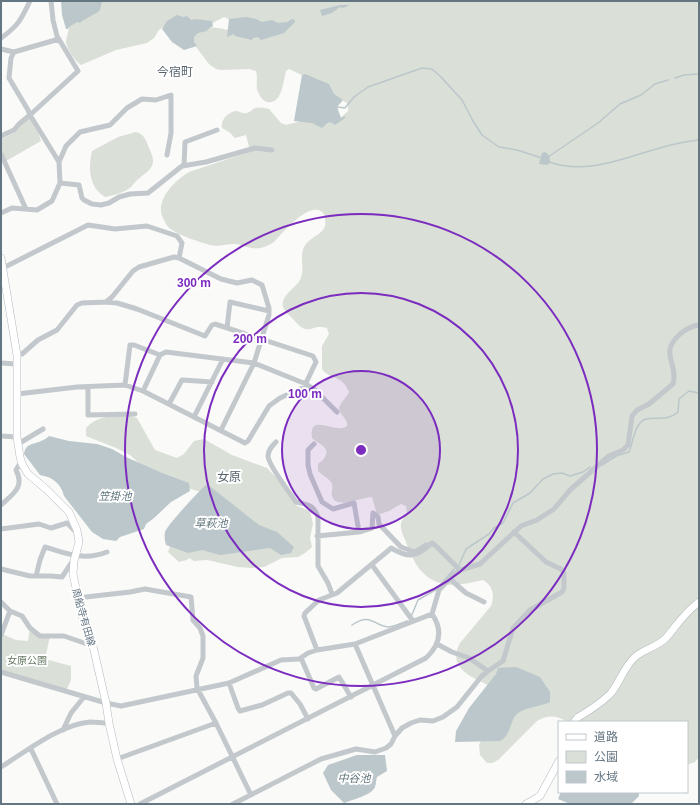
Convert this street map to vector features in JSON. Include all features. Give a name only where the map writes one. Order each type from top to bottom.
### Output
[{"type":"main road","name":"周船寺有田線","points":[[1,258],[17,355],[17,440],[22,464],[28,474],[46,489],[69,512],[77,530],[79,542],[74,559],[73,574],[82,616],[93,646],[117,759],[131,804]]},
{"type":"main road","points":[[574,721],[576,718],[599,703],[611,692],[635,657],[666,638],[682,617],[699,602]]},
{"type":"main road","points":[[526,804],[540,796],[558,763]]},
{"type":"street","points":[[1,38],[12,31],[22,19],[30,1]]},
{"type":"street","points":[[1,136],[14,130],[78,71],[59,39],[53,20],[51,1]]},
{"type":"street","points":[[1,49],[14,52],[59,39]]},
{"type":"street","points":[[14,52],[11,58],[9,78],[59,162]]},
{"type":"street","points":[[1,213],[12,208],[36,210],[52,201],[60,183],[59,162],[66,146],[80,132],[110,125],[127,108],[142,99],[156,100],[171,95],[171,133],[167,155]]},
{"type":"street","points":[[184,166],[185,142],[217,130]]},
{"type":"street","points":[[60,183],[79,185],[82,198],[84,200],[92,204],[101,205],[130,194],[148,194],[184,166],[206,162],[254,148],[272,150]]},
{"type":"street","points":[[1,154],[26,209]]},
{"type":"street","points":[[3,268],[88,225],[115,229],[146,226],[177,236],[182,242],[179,258]]},
{"type":"street","points":[[106,302],[112,297],[130,274],[139,267],[174,257],[179,258],[221,279],[237,283],[252,280],[262,285],[269,311],[262,339],[254,363],[221,430]]},
{"type":"street","points":[[17,355],[22,354],[38,340],[57,330],[77,305],[82,303],[106,302],[117,303],[137,309],[205,336],[212,325],[215,324],[313,356],[316,362],[304,387],[280,398],[269,406],[248,441],[245,443],[143,391],[125,385],[17,394]]},
{"type":"street","points":[[227,328],[230,302],[269,311]]},
{"type":"street","points":[[140,804],[233,758],[426,658],[437,644],[439,630],[437,622],[432,614],[439,590],[453,574],[460,570],[480,564],[521,526],[537,520],[554,509],[570,490],[609,456],[623,450],[628,445],[632,416],[637,410],[649,404],[673,384],[674,379],[669,352],[674,339],[685,330],[699,325]]},
{"type":"street","points":[[125,385],[130,345],[134,345],[160,355]]},
{"type":"street","points":[[143,391],[160,355],[166,352],[223,358],[254,363],[306,384],[315,390],[337,412]]},
{"type":"street","points":[[194,417],[223,358]]},
{"type":"street","points":[[1,363],[16,364]]},
{"type":"street","points":[[169,404],[182,380],[212,382]]},
{"type":"street","points":[[88,387],[88,415],[135,414]]},
{"type":"street","points":[[1,436],[17,440],[43,429]]},
{"type":"street","points":[[276,442],[270,448],[268,454],[269,460],[296,502],[311,505],[316,511],[318,517],[318,566],[328,583],[332,594]]},
{"type":"street","points":[[314,444],[308,450],[308,465],[310,474],[322,502],[333,509],[354,504],[359,532]]},
{"type":"street","points":[[1,505],[19,486],[20,477],[16,470],[19,465],[22,464]]},
{"type":"street","points":[[317,536],[359,532],[372,528],[373,513],[378,517],[379,524],[401,547],[415,552],[430,542],[432,543]]},
{"type":"street","points":[[1,529],[39,524],[51,528],[67,523],[78,534]]},
{"type":"street","points":[[232,804],[320,759],[356,749],[375,752],[386,748],[391,744],[395,736],[402,728],[420,720],[433,721],[443,717],[457,707],[467,693],[488,671],[503,661],[513,628],[530,610],[562,592],[564,588],[564,573],[561,569],[546,562],[514,532]]},
{"type":"street","points":[[432,543],[460,570]]},
{"type":"street","points":[[317,650],[304,616],[305,613],[319,600],[337,593],[391,548],[402,554],[416,555],[432,543]]},
{"type":"street","points":[[36,576],[45,547],[74,559],[107,552]]},
{"type":"street","points":[[1,569],[30,576],[62,578],[68,566],[74,559]]},
{"type":"street","points":[[372,565],[413,621]]},
{"type":"street","points":[[450,578],[466,593],[484,602]]},
{"type":"street","points":[[78,598],[145,589],[191,597],[193,620],[200,628],[203,636],[203,658],[196,676],[197,688],[251,795]]},
{"type":"street","points":[[1,602],[10,611],[22,616],[30,628],[40,636],[64,636],[93,646]]},
{"type":"street","points":[[1,635],[10,611]]},
{"type":"street","points":[[1,672],[84,697],[121,706],[197,688],[228,683],[281,660],[301,658],[308,653],[317,650],[355,644],[432,614]]},
{"type":"street","points":[[355,644],[395,736]]},
{"type":"street","points":[[437,644],[452,652],[469,658],[488,671]]},
{"type":"street","points":[[301,658],[314,688],[316,689],[340,677],[351,697]]},
{"type":"street","points":[[228,683],[240,711],[262,705],[291,693],[300,704],[308,719]]},
{"type":"street","points":[[63,730],[71,713],[84,697]]},
{"type":"street","points":[[1,768],[63,730],[89,722],[109,723]]},
{"type":"street","points":[[117,759],[216,724]]},
{"type":"street","points":[[31,749],[57,804]]},
{"type":"green space","points":[[101,1],[699,1],[699,757],[695,762],[688,765],[688,721],[565,721],[552,717],[537,721],[498,760],[492,763],[487,763],[480,755],[479,745],[483,737],[492,687],[470,676],[459,666],[457,652],[460,643],[491,606],[493,595],[491,588],[483,580],[466,584],[448,585],[437,582],[425,575],[417,565],[402,533],[401,523],[407,514],[406,506],[401,504],[389,511],[377,515],[372,497],[344,503],[335,501],[332,496],[331,482],[318,471],[318,464],[323,460],[326,450],[312,438],[312,430],[314,426],[318,425],[336,428],[347,426],[347,421],[339,409],[349,392],[343,382],[322,369],[322,346],[329,334],[327,328],[303,328],[286,312],[283,307],[283,303],[286,296],[300,280],[303,250],[307,242],[324,229],[325,216],[322,212],[317,210],[303,214],[274,242],[267,246],[258,248],[251,248],[236,244],[213,246],[190,239],[169,228],[166,223],[161,213],[161,206],[163,199],[177,181],[189,172],[250,151],[246,135],[235,138],[222,128],[222,122],[226,116],[234,111],[246,113],[255,108],[262,108],[269,109],[281,123],[286,125],[301,121],[336,122],[348,111],[348,104],[304,76],[289,69],[286,71],[279,96],[272,102],[267,102],[262,99],[257,90],[256,71],[249,69],[216,69],[209,64],[193,43],[192,37],[205,28],[214,27],[229,30],[232,21],[224,17],[209,25],[171,21],[159,30],[154,38],[147,43],[116,50],[81,65],[74,58],[66,42],[69,26]]},
{"type":"green space","points":[[30,119],[38,132],[41,141],[6,161],[1,148],[1,139],[14,133],[20,124]]},
{"type":"green space","points":[[136,132],[143,136],[147,142],[153,159],[152,167],[125,191],[105,197],[96,188],[91,177],[90,164],[92,151],[118,137]]},
{"type":"green space","points":[[126,415],[137,418],[155,450],[177,458],[184,454],[194,441],[204,439],[232,455],[267,468],[286,488],[297,506],[310,511],[313,524],[310,538],[312,547],[298,557],[282,558],[264,567],[238,567],[207,560],[194,561],[189,558],[179,562],[168,552],[171,544],[257,527],[213,496],[182,486],[142,466],[130,455],[86,436],[86,428],[95,421],[104,417]]},
{"type":"green space","name":"女原公園","points":[[30,628],[40,636],[50,636],[45,659],[71,666],[71,680],[66,691],[1,672],[2,634],[16,640],[28,641]]},
{"type":"water","points":[[61,1],[102,1],[98,12],[80,23],[77,22],[66,29],[62,15]]},
{"type":"water","points":[[340,5],[350,5],[343,8],[340,7],[332,13],[322,16],[320,10]]},
{"type":"water","points":[[177,15],[183,17],[187,16],[191,20],[199,19],[212,21],[213,26],[207,31],[198,33],[194,37],[194,42],[197,46],[184,50],[172,42],[162,29],[167,21]]},
{"type":"water","points":[[247,17],[262,22],[272,20],[278,23],[287,22],[292,19],[295,20],[295,22],[284,33],[261,40],[258,37],[253,38],[252,40],[235,36],[234,34],[227,37],[229,19]]},
{"type":"water","points":[[305,74],[329,84],[334,94],[343,100],[337,107],[341,118],[345,116],[345,118],[335,125],[329,122],[322,128],[312,123],[294,121],[302,75]]},
{"type":"water","points":[[545,152],[549,156],[550,162],[548,165],[539,164],[542,153]]},
{"type":"water","name":"笠掛池","points":[[49,436],[69,441],[97,444],[112,449],[162,473],[189,483],[190,491],[171,502],[146,524],[144,529],[120,537],[116,541],[103,539],[92,532],[64,496],[63,491],[58,484],[48,477],[40,475],[24,454],[28,446]]},
{"type":"water","name":"草萩池","points":[[207,484],[259,525],[277,532],[294,547],[291,553],[281,555],[270,548],[220,555],[202,550],[188,553],[166,545],[165,532],[167,528],[197,493]]},
{"type":"water","points":[[516,667],[540,677],[550,692],[550,702],[524,710],[517,714],[514,717],[507,735],[500,741],[455,742],[456,731],[469,708],[496,674],[498,668]]},
{"type":"water","name":"中谷池","points":[[357,755],[385,755],[387,771],[377,777],[373,790],[361,797],[344,803],[331,790],[323,773],[328,765]]},
{"type":"water","points":[[561,793],[639,793],[639,796],[631,804],[570,804],[558,799]]},
{"type":"waterway","points":[[337,107],[345,108],[354,97],[368,87],[422,68],[432,69],[462,100],[482,135],[499,147],[517,150],[542,158]]},
{"type":"waterway","points":[[675,78],[684,75],[699,74]]},
{"type":"waterway","points":[[548,157],[598,123],[620,104],[641,95],[655,84],[668,80]]},
{"type":"waterway","points":[[549,162],[565,166],[581,167],[597,165],[675,144],[699,140]]},
{"type":"waterway","points":[[602,465],[616,456],[629,452],[636,430],[643,420],[673,416],[678,412],[679,399],[689,391],[699,393]]},
{"type":"waterway","points":[[459,565],[466,549],[503,523],[513,503],[530,493],[543,479],[553,474],[562,473],[570,476],[583,472],[590,467]]},
{"type":"waterway","points":[[411,617],[418,600],[437,589],[454,569]]},
{"type":"waterway","points":[[352,625],[358,621],[368,620],[388,627],[407,621]]},
{"type":"district","name":"今宿町","points":[[175,72]]},
{"type":"district","name":"女原","points":[[229,477]]}]
